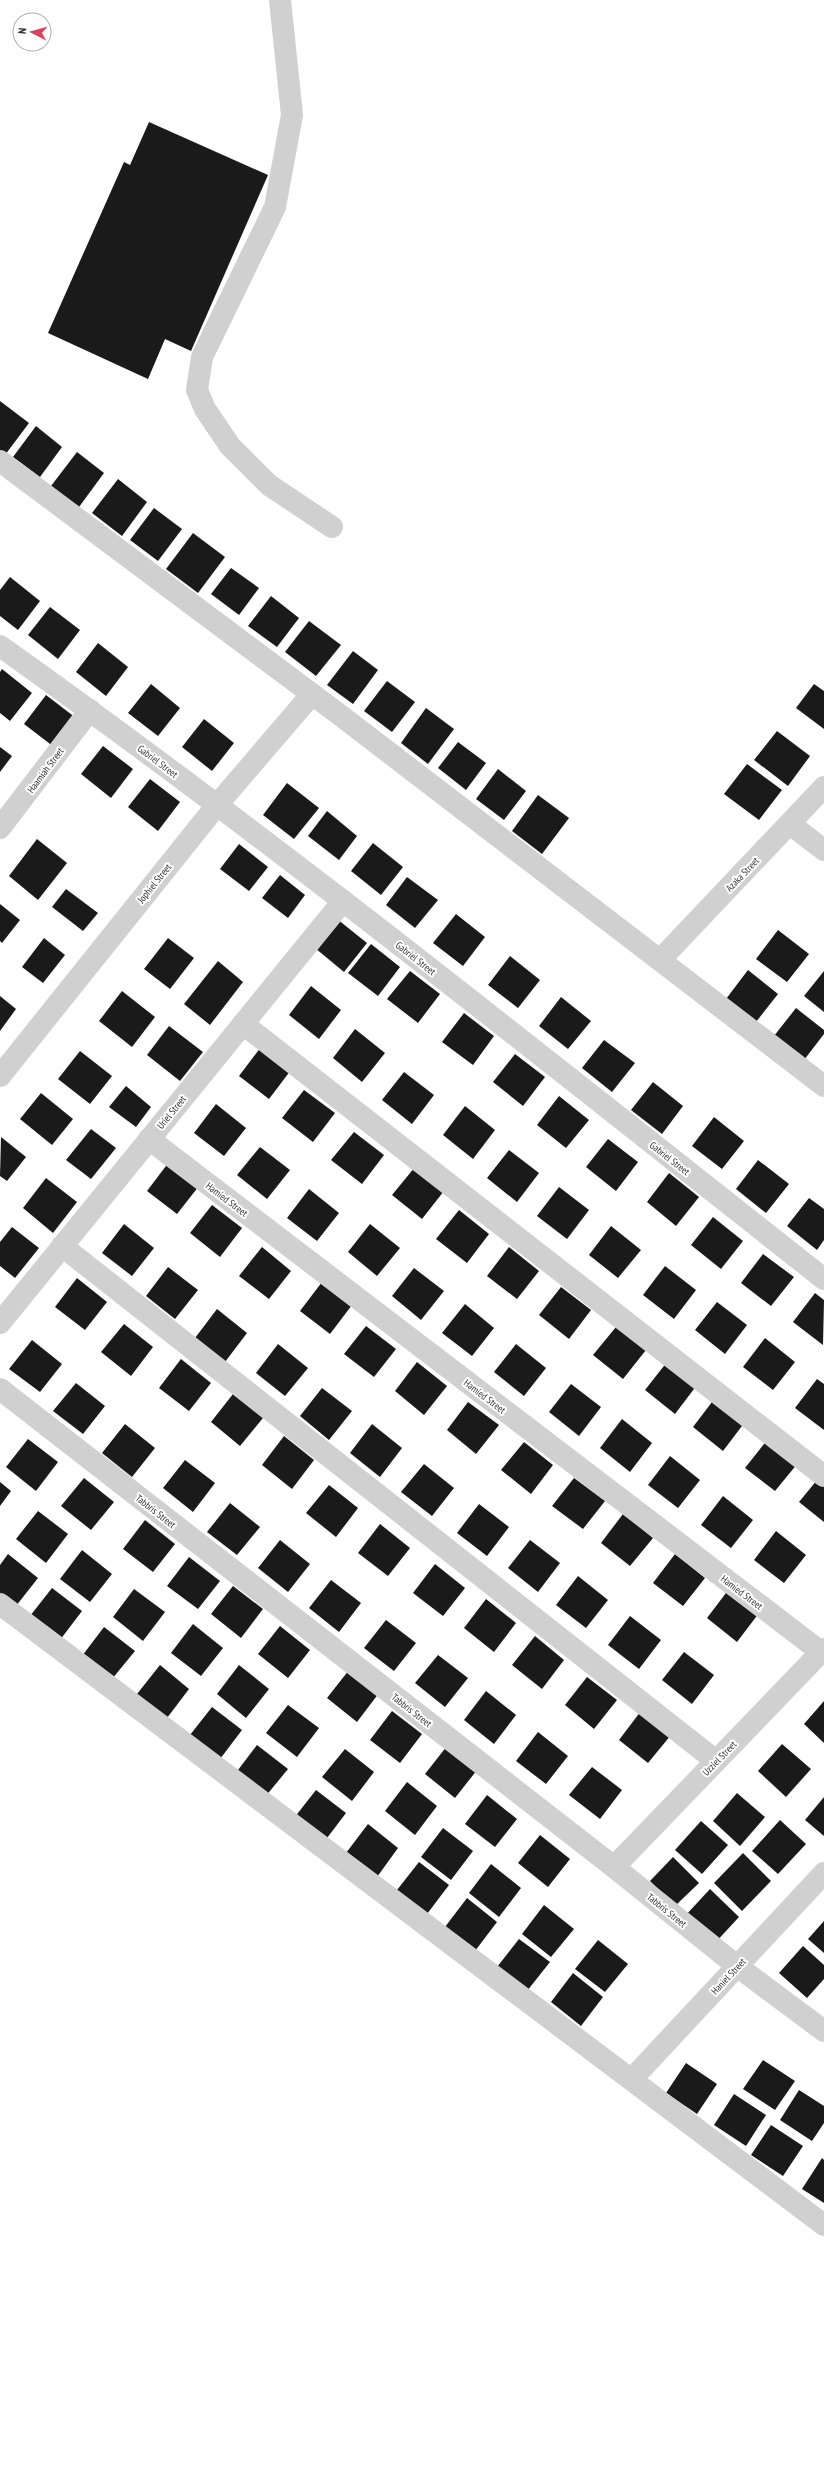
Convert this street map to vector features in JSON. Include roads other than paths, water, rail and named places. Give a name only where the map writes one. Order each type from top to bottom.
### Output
[{"type":"street","points":[[280,0],[292,115],[275,207],[202,357],[197,390],[205,409],[230,446],[269,485],[332,527]]},
{"type":"street","points":[[0,461],[312,694],[824,1086]]},
{"type":"street","name":"Gabriel Street","points":[[0,646],[90,710],[343,900],[824,1279]]},
{"type":"street","name":"Jophiel Street","points":[[0,1076],[217,805],[312,694]]},
{"type":"street","name":"Haamiah Street","points":[[1,825],[90,710]]},
{"type":"street","name":"Azaka Street","points":[[660,960],[824,787]]},
{"type":"street","points":[[790,824],[824,850]]},
{"type":"street","name":"Uriel Street","points":[[0,1323],[343,900]]},
{"type":"street","points":[[243,1024],[824,1476]]},
{"type":"street","name":"Hamied Street","points":[[148,1139],[823,1651]]},
{"type":"street","points":[[62,1246],[716,1761]]},
{"type":"street","name":"Tabbris Street","points":[[0,1389],[614,1867],[737,1966],[824,2031]]},
{"type":"street","points":[[0,1604],[824,2225]]},
{"type":"street","name":"Uzziel Street","points":[[614,1867],[823,1651]]},
{"type":"street","name":"Haniel Street","points":[[632,2079],[824,1873]]}]
